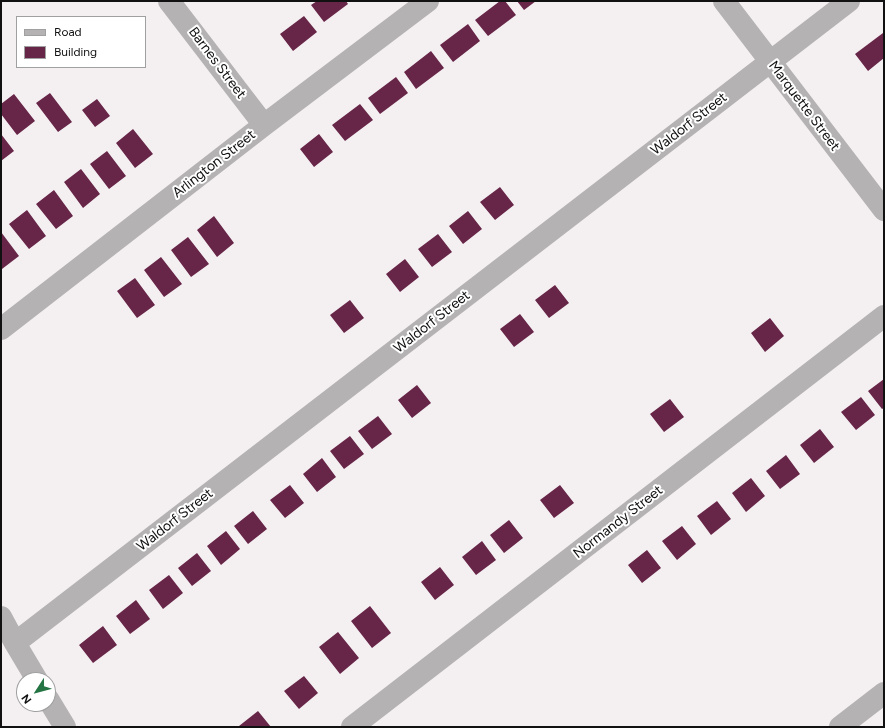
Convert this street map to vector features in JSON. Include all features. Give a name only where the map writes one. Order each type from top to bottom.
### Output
[{"type":"street","name":"Barnes Street","points":[[169,1],[264,125]]},
{"type":"street","name":"Arlington Street","points":[[1,329],[264,125],[428,1]]},
{"type":"street","name":"Marquette Street","points":[[724,1],[884,210]]},
{"type":"street","name":"Waldorf Street","points":[[15,643],[849,1]]},
{"type":"street","name":"Normandy Street","points":[[352,727],[884,316]]},
{"type":"street","points":[[1,617],[32,672]]},
{"type":"street","points":[[840,727],[884,693]]},
{"type":"street","points":[[56,712],[65,727]]},
{"type":"building","points":[[317,1],[346,1],[348,4],[324,22],[311,5]]},
{"type":"building","points":[[500,1],[505,1],[516,15],[488,36],[475,20]]},
{"type":"building","points":[[517,1],[536,1],[524,10]]},
{"type":"building","points":[[304,16],[317,32],[293,51],[280,34]]},
{"type":"building","points":[[468,24],[480,41],[453,62],[440,45]]},
{"type":"building","points":[[883,33],[884,58],[868,71],[855,54]]},
{"type":"building","points":[[431,51],[444,68],[416,89],[404,72]]},
{"type":"building","points":[[396,77],[408,93],[380,114],[368,98]]},
{"type":"building","points":[[50,93],[72,122],[58,132],[36,103]]},
{"type":"building","points":[[14,94],[35,121],[17,135],[1,114],[1,104]]},
{"type":"building","points":[[97,99],[110,116],[95,127],[82,110]]},
{"type":"building","points":[[360,104],[373,120],[345,141],[332,125]]},
{"type":"building","points":[[133,129],[153,154],[135,168],[116,143]]},
{"type":"building","points":[[1,134],[14,151],[1,161]]},
{"type":"building","points":[[319,134],[333,152],[314,167],[300,149]]},
{"type":"building","points":[[107,151],[126,176],[109,189],[90,164]]},
{"type":"building","points":[[81,169],[100,194],[83,208],[64,182]]},
{"type":"building","points":[[500,187],[514,205],[495,220],[480,202]]},
{"type":"building","points":[[54,190],[73,216],[56,229],[36,204]]},
{"type":"building","points":[[27,210],[46,236],[29,249],[9,224]]},
{"type":"building","points":[[468,211],[482,229],[463,244],[449,226]]},
{"type":"building","points":[[214,216],[234,243],[217,257],[197,230]]},
{"type":"building","points":[[1,232],[19,256],[2,269],[1,268]]},
{"type":"building","points":[[438,234],[452,252],[432,267],[418,249]]},
{"type":"building","points":[[188,237],[209,264],[191,277],[171,250]]},
{"type":"building","points":[[161,257],[182,284],[164,297],[144,270]]},
{"type":"building","points":[[405,259],[419,277],[400,292],[386,274]]},
{"type":"building","points":[[135,278],[155,305],[137,318],[117,291]]},
{"type":"building","points":[[555,285],[569,303],[549,318],[535,300]]},
{"type":"building","points":[[350,300],[364,318],[344,333],[330,315]]},
{"type":"building","points":[[520,314],[534,332],[514,347],[500,329]]},
{"type":"building","points":[[770,318],[784,336],[765,352],[751,333]]},
{"type":"building","points":[[884,379],[884,408],[882,409],[868,391]]},
{"type":"building","points":[[417,385],[431,403],[412,418],[398,400]]},
{"type":"building","points":[[861,397],[875,415],[856,430],[841,412]]},
{"type":"building","points":[[670,399],[684,417],[664,432],[650,414]]},
{"type":"building","points":[[378,416],[392,434],[372,449],[358,431]]},
{"type":"building","points":[[820,429],[834,447],[814,463],[800,445]]},
{"type":"building","points":[[350,436],[364,454],[344,469],[330,451]]},
{"type":"building","points":[[786,455],[800,474],[780,489],[766,471]]},
{"type":"building","points":[[322,458],[336,477],[317,492],[303,474]]},
{"type":"building","points":[[751,478],[765,496],[746,512],[732,493]]},
{"type":"building","points":[[290,485],[304,503],[285,518],[270,500]]},
{"type":"building","points":[[560,485],[574,503],[554,518],[540,500]]},
{"type":"building","points":[[717,501],[731,519],[711,535],[697,516]]},
{"type":"building","points":[[253,511],[267,529],[248,544],[234,526]]},
{"type":"building","points":[[509,520],[523,538],[504,553],[490,535]]},
{"type":"building","points":[[682,526],[696,544],[677,560],[662,541]]},
{"type":"building","points":[[226,531],[240,549],[221,565],[207,546]]},
{"type":"building","points":[[482,541],[496,560],[476,575],[462,557]]},
{"type":"building","points":[[647,550],[661,568],[642,583],[628,565]]},
{"type":"building","points":[[197,553],[211,571],[192,586],[178,568]]},
{"type":"building","points":[[440,567],[454,585],[435,600],[421,582]]},
{"type":"building","points":[[169,575],[183,593],[163,609],[149,590]]},
{"type":"building","points":[[136,600],[150,619],[130,634],[116,616]]},
{"type":"building","points":[[370,606],[391,633],[372,648],[351,621]]},
{"type":"building","points":[[103,626],[117,645],[93,663],[79,645]]},
{"type":"building","points":[[338,632],[359,658],[340,674],[319,647]]},
{"type":"building","points":[[304,676],[318,693],[299,709],[284,691]]},
{"type":"building","points":[[258,711],[271,727],[239,726]]}]
